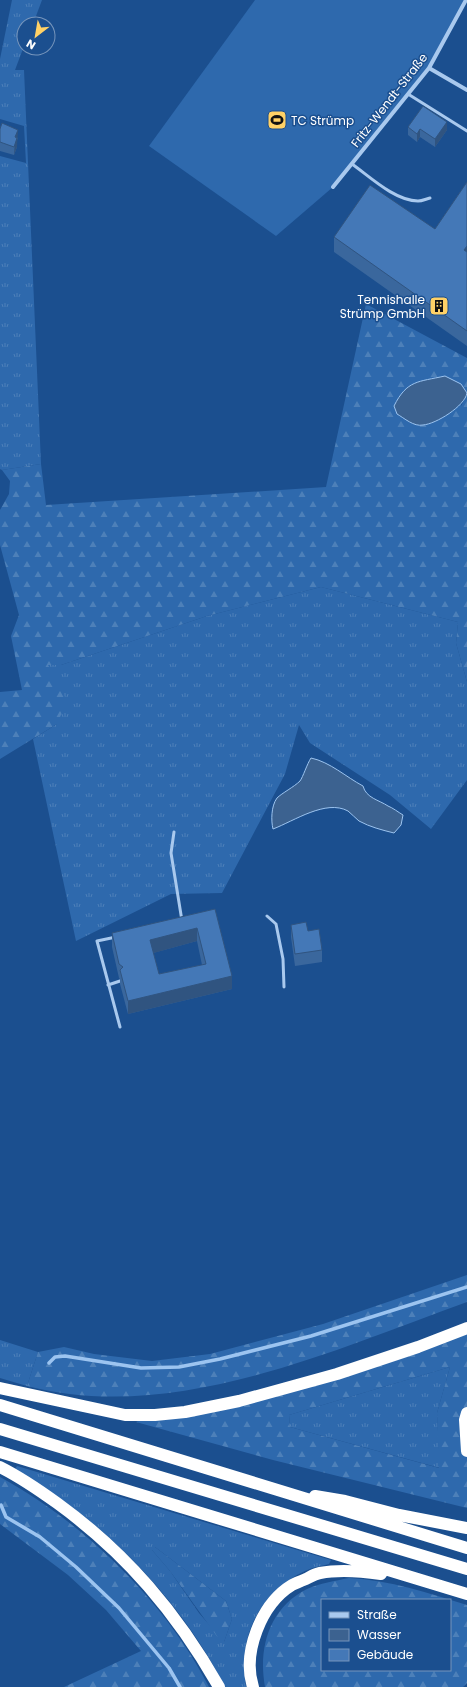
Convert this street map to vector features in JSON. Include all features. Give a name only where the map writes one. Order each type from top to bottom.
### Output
[{"type":"highway","points":[[0,1388],[125,1415],[155,1415],[185,1412],[239,1402],[337,1374],[418,1347],[467,1328]]},
{"type":"highway","points":[[0,1405],[257,1485],[467,1548]]},
{"type":"highway","points":[[467,1413],[465,1420],[467,1451]]},
{"type":"highway","points":[[0,1429],[467,1569]]},
{"type":"highway","points":[[0,1452],[467,1594]]},
{"type":"highway","points":[[0,1467],[38,1489],[76,1517],[111,1546],[143,1579],[177,1620],[219,1687]]},
{"type":"highway","points":[[257,1485],[345,1501],[399,1515],[467,1528]]},
{"type":"highway","points":[[253,1687],[251,1681],[250,1655],[257,1628],[271,1604],[291,1585],[319,1573],[354,1570],[412,1577]]},
{"type":"street","name":"Fritz-Wendt-Straße","points":[[333,187],[429,68],[466,0]]},
{"type":"street","points":[[429,68],[467,90]]},
{"type":"lane","points":[[408,94],[467,131]]},
{"type":"lane","points":[[352,164],[386,189],[404,198],[418,201],[430,198]]},
{"type":"lane","points":[[174,832],[171,854],[182,921],[174,923]]},
{"type":"lane","points":[[267,916],[276,924],[284,959],[284,987]]},
{"type":"lane","points":[[120,936],[97,941],[120,1028]]},
{"type":"lane","points":[[108,985],[120,981]]},
{"type":"green space","points":[[12,0],[42,0],[36,16],[16,16],[16,56],[20,56],[15,70],[24,70],[41,464],[2,470],[0,469],[0,156],[26,163],[24,126],[0,119],[0,59]]},
{"type":"green space","name":"TC Strümp","points":[[255,0],[466,0],[429,68],[333,187],[276,236],[149,146]]},
{"type":"green space","points":[[366,304],[467,358],[467,393],[461,384],[461,406],[467,395],[467,682],[456,643],[458,622],[321,587],[207,616],[61,665],[48,665],[67,701],[57,724],[0,759],[0,692],[22,690],[11,636],[19,615],[0,545],[0,510],[9,494],[10,481],[2,470],[41,464],[46,505],[326,487]]},
{"type":"green space","points":[[321,587],[458,622],[456,643],[467,682],[467,780],[431,829],[390,795],[310,743],[299,725],[285,774],[222,893],[171,894],[76,941],[33,739],[57,724],[47,665],[61,665],[207,616]]},
{"type":"green space","points":[[467,1275],[467,1302],[307,1360],[251,1377],[195,1389],[138,1396],[82,1395],[27,1386],[38,1352],[64,1347],[94,1354],[152,1361],[210,1354],[323,1324]]},
{"type":"green space","points":[[467,1329],[467,1508],[273,1460],[136,1422],[150,1417],[197,1413]],"holes":[[[450,1367],[437,1413],[439,1468],[290,1427],[289,1415]]]},
{"type":"green space","points":[[0,1340],[38,1352],[27,1386],[0,1378]]},
{"type":"green space","points":[[450,1367],[437,1413],[440,1468],[290,1427],[289,1415]]},
{"type":"green space","points":[[17,1466],[331,1560],[329,1564],[308,1570],[289,1580],[275,1591],[264,1604],[255,1618],[245,1651],[244,1669],[246,1687],[225,1687],[211,1662],[178,1612],[139,1566],[118,1545],[73,1508],[15,1469]],"holes":[[[152,1547],[155,1547],[226,1601],[232,1619],[224,1642],[199,1613],[170,1571],[152,1550]]]},
{"type":"green space","points":[[0,1477],[31,1495],[62,1517],[120,1567],[146,1595],[170,1625],[191,1655],[209,1687],[64,1687],[141,1651],[106,1610],[68,1575],[0,1524]]},
{"type":"green space","points":[[152,1547],[155,1547],[226,1601],[232,1619],[224,1642],[221,1642],[170,1571],[152,1550]]},
{"type":"green space","points":[[349,1578],[364,1579],[394,1584],[447,1599],[321,1599],[321,1671],[451,1671],[451,1600],[467,1605],[467,1683],[463,1687],[265,1687],[263,1658],[265,1644],[269,1630],[275,1618],[283,1607],[294,1597],[307,1589]]},
{"type":"water","points":[[445,376],[461,384],[467,393],[456,409],[442,418],[423,425],[416,425],[397,414],[394,406],[399,397],[409,387],[420,381]]},
{"type":"water","points":[[311,758],[338,770],[363,786],[370,796],[403,815],[401,825],[394,833],[363,823],[348,811],[339,808],[330,808],[310,812],[273,829],[272,814],[275,801],[279,796],[300,781]]},
{"type":"building","points":[[423,106],[447,122],[435,139],[420,129],[417,134],[408,127]]},
{"type":"building","points":[[2,123],[18,130],[15,137],[17,138],[14,147],[0,142],[0,129]]},
{"type":"building","name":"Tennishalle Strümp GmbH","points":[[467,182],[467,246],[464,250],[467,252],[467,331],[334,237],[370,185],[435,229]]},
{"type":"building","points":[[215,909],[232,976],[128,1001],[120,970],[123,967],[119,964],[112,933]],"holes":[[[197,928],[206,964],[159,974],[150,940]]]},
{"type":"building","points":[[306,922],[308,931],[319,929],[322,950],[295,954],[291,925]]},
{"type":"waterway","points":[[49,1363],[55,1357],[65,1356],[141,1368],[179,1367],[220,1359],[311,1336],[467,1287]]},
{"type":"waterway","points":[[1,1505],[6,1517],[40,1537],[76,1567],[119,1608],[169,1668],[180,1687]]},
{"type":"place","name":"TC Strümp","points":[[277,120]]},
{"type":"place","name":"Tennishalle Strümp GmbH","points":[[439,306]]}]
